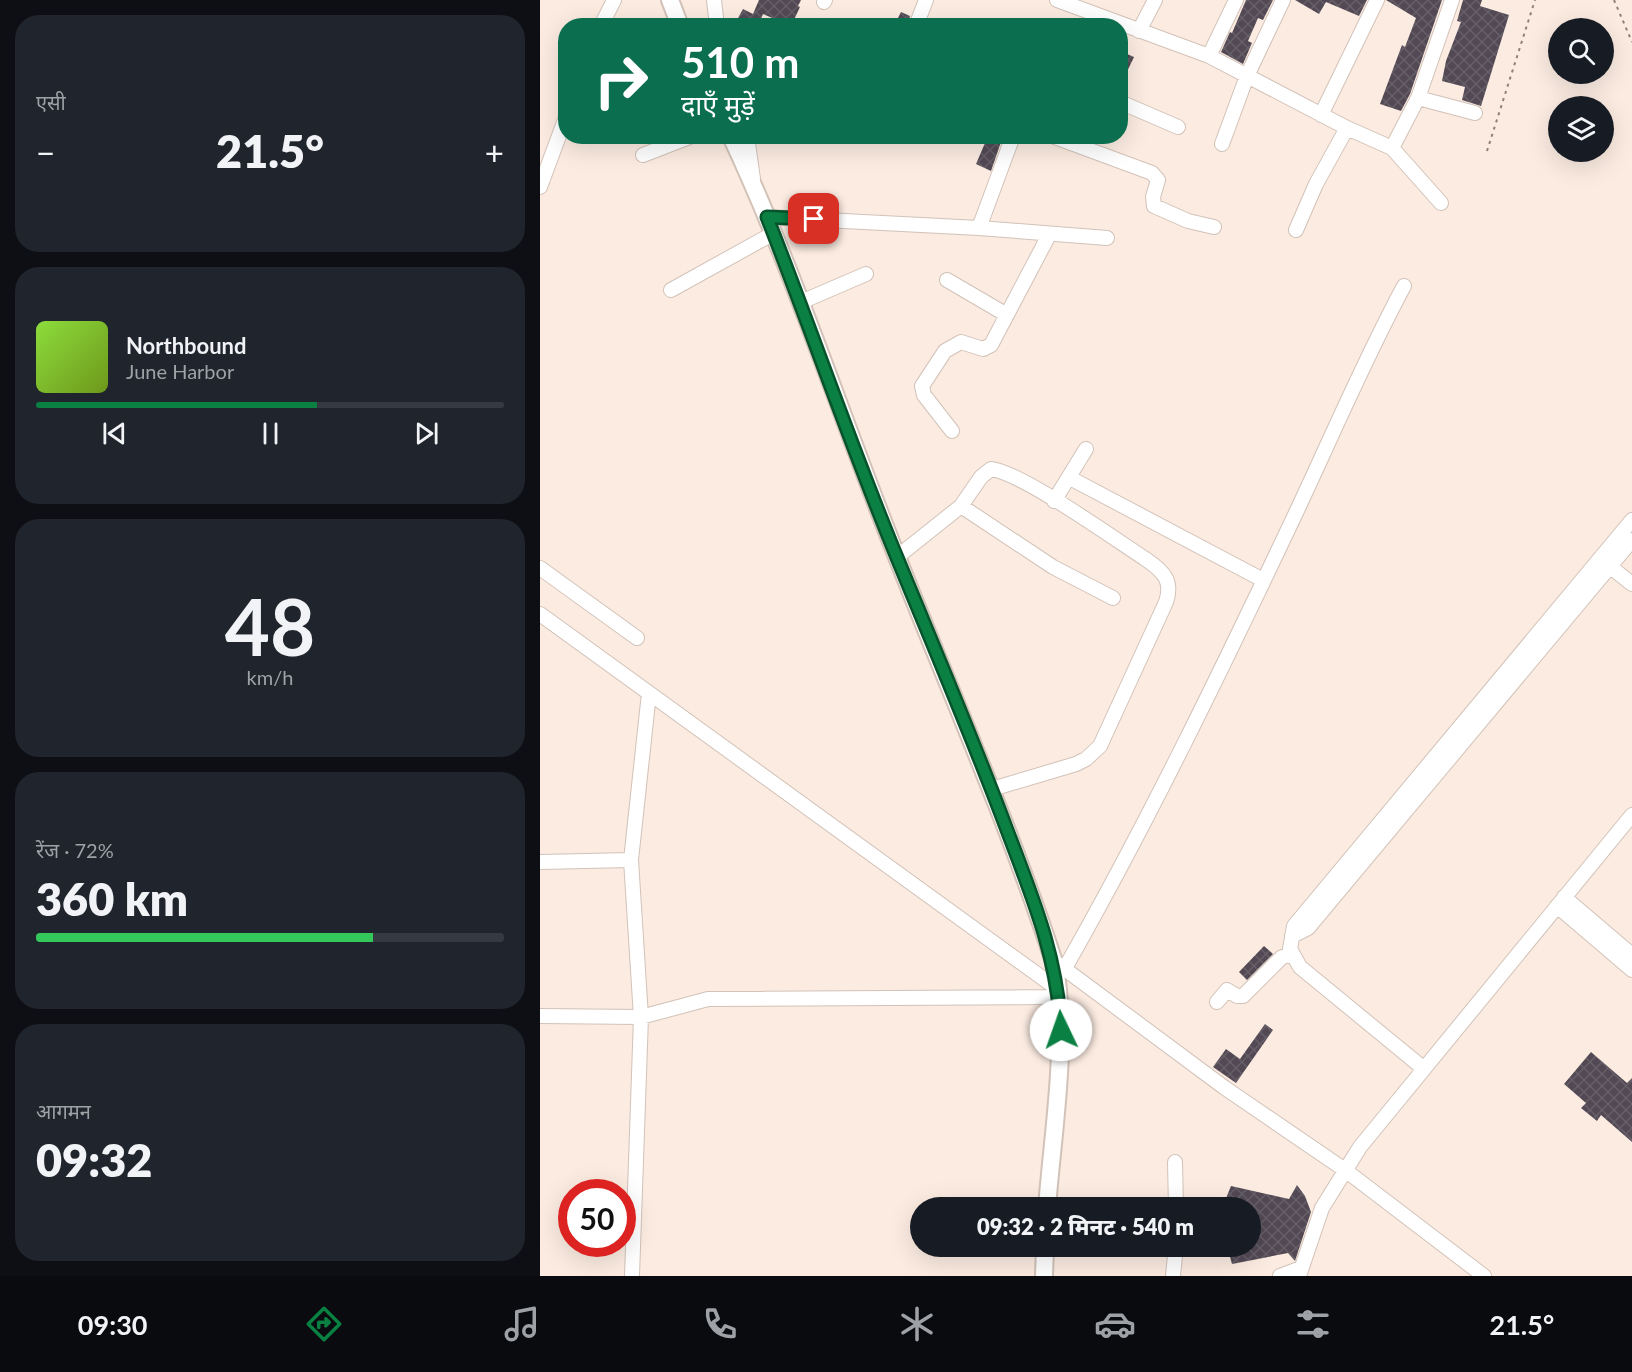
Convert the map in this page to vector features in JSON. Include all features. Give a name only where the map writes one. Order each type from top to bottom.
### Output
[{"type":"main road","points":[[670,0],[678,18]]},
{"type":"main road","points":[[735,144],[774,233],[897,557],[992,789],[1059,965],[1061,1030],[1048,1197]]},
{"type":"main road","points":[[1044,1276],[1045,1257]]},
{"type":"street","points":[[605,18],[614,0]]},
{"type":"street","points":[[714,0],[716,18]]},
{"type":"street","points":[[919,18],[926,0]]},
{"type":"street","points":[[1057,0],[1105,18]]},
{"type":"street","points":[[1139,31],[1155,0]]},
{"type":"street","points":[[1209,56],[1236,0]]},
{"type":"street","points":[[1222,144],[1247,76],[1283,0]]},
{"type":"street","points":[[1321,115],[1377,0]]},
{"type":"street","points":[[1392,148],[1418,98],[1452,0]]},
{"type":"street","points":[[1128,27],[1209,56],[1321,115],[1392,148],[1441,203]]},
{"type":"street","points":[[1418,98],[1475,113]]},
{"type":"street","points":[[1128,105],[1178,127]]},
{"type":"street","points":[[1296,230],[1316,184],[1347,128]]},
{"type":"street","points":[[540,188],[558,139]]},
{"type":"street","points":[[643,155],[671,144]]},
{"type":"street","points":[[748,144],[754,186]]},
{"type":"street","points":[[979,228],[1010,144]]},
{"type":"street","points":[[1075,144],[1152,173],[1158,180],[1154,206],[1188,221],[1214,227]]},
{"type":"street","points":[[767,217],[979,228],[1107,238]]},
{"type":"street","points":[[671,290],[774,233]]},
{"type":"street","points":[[952,431],[924,395],[922,386],[950,347],[961,342],[988,348],[1049,235]]},
{"type":"street","points":[[801,302],[866,274]]},
{"type":"street","points":[[947,280],[1007,315]]},
{"type":"street","points":[[1404,286],[1367,355],[1334,431],[1125,863],[1059,965],[1225,1088],[1345,1170],[1484,1276]]},
{"type":"street","points":[[1054,501],[1086,449]]},
{"type":"street","points":[[897,557],[961,506],[981,477],[991,469],[1007,473],[1160,569],[1170,589],[1100,746],[1086,759],[1076,764],[992,789]]},
{"type":"street","points":[[1070,478],[1263,580]]},
{"type":"street","points":[[961,506],[1053,567],[1113,598]]},
{"type":"street","points":[[1423,1068],[1312,979],[1292,955],[1292,936],[1308,928],[1605,562],[1632,520]]},
{"type":"street","points":[[1605,562],[1632,540]]},
{"type":"street","points":[[1605,562],[1632,584]]},
{"type":"street","points":[[540,568],[637,638]]},
{"type":"street","points":[[540,614],[1059,993]]},
{"type":"street","points":[[632,1276],[641,1017],[631,860],[650,693]]},
{"type":"street","points":[[1280,1276],[1300,1272],[1322,1208],[1360,1147],[1632,815]]},
{"type":"street","points":[[540,862],[631,860]]},
{"type":"street","points":[[1561,901],[1632,955]]},
{"type":"street","points":[[1561,901],[1632,970]]},
{"type":"street","points":[[1217,1002],[1227,990],[1237,996],[1243,996],[1282,957],[1292,955]]},
{"type":"street","points":[[540,1017],[641,1017],[708,999],[1059,993]]},
{"type":"street","points":[[1175,1162],[1176,1197]]},
{"type":"street","points":[[1173,1276],[1175,1257]]},
{"type":"path","points":[[1487,151],[1535,0]]},
{"type":"path","points":[[1614,0],[1632,42]]},
{"type":"building","points":[[759,0],[801,0],[795,18],[772,18],[763,14],[761,18],[738,18],[743,9],[753,14]]},
{"type":"building","points":[[1246,0],[1273,0],[1263,20],[1258,18],[1248,41],[1252,43],[1243,64],[1221,52]]},
{"type":"building","points":[[1295,0],[1367,0],[1359,16],[1326,2],[1319,14]]},
{"type":"building","points":[[1386,0],[1442,0],[1410,94],[1401,111],[1380,104],[1402,45],[1405,47],[1416,18]]},
{"type":"building","points":[[1463,0],[1482,0],[1480,6],[1509,15],[1481,106],[1462,100],[1465,87],[1442,81],[1446,61],[1461,22],[1457,21]]},
{"type":"building","points":[[901,12],[910,16],[909,18],[898,18]]},
{"type":"building","points":[[1128,54],[1134,57],[1128,69]]},
{"type":"building","points":[[985,144],[1000,144],[991,171],[976,164]]},
{"type":"building","points":[[1264,946],[1273,954],[1247,980],[1239,972]]},
{"type":"building","points":[[1265,1024],[1273,1030],[1236,1083],[1213,1067],[1226,1049],[1240,1059]]},
{"type":"building","points":[[1591,1052],[1627,1083],[1632,1078],[1632,1142],[1601,1115],[1597,1121],[1581,1108],[1586,1103],[1564,1084]]},
{"type":"building","points":[[1297,1185],[1305,1196],[1311,1212],[1295,1261],[1288,1253],[1232,1264],[1230,1257],[1261,1257],[1261,1197],[1226,1197],[1231,1186],[1289,1199]]},
{"type":"route","points":[[814,219],[767,217],[897,557],[972,737],[1035,904],[1054,962],[1059,990],[1061,1030]]}]
